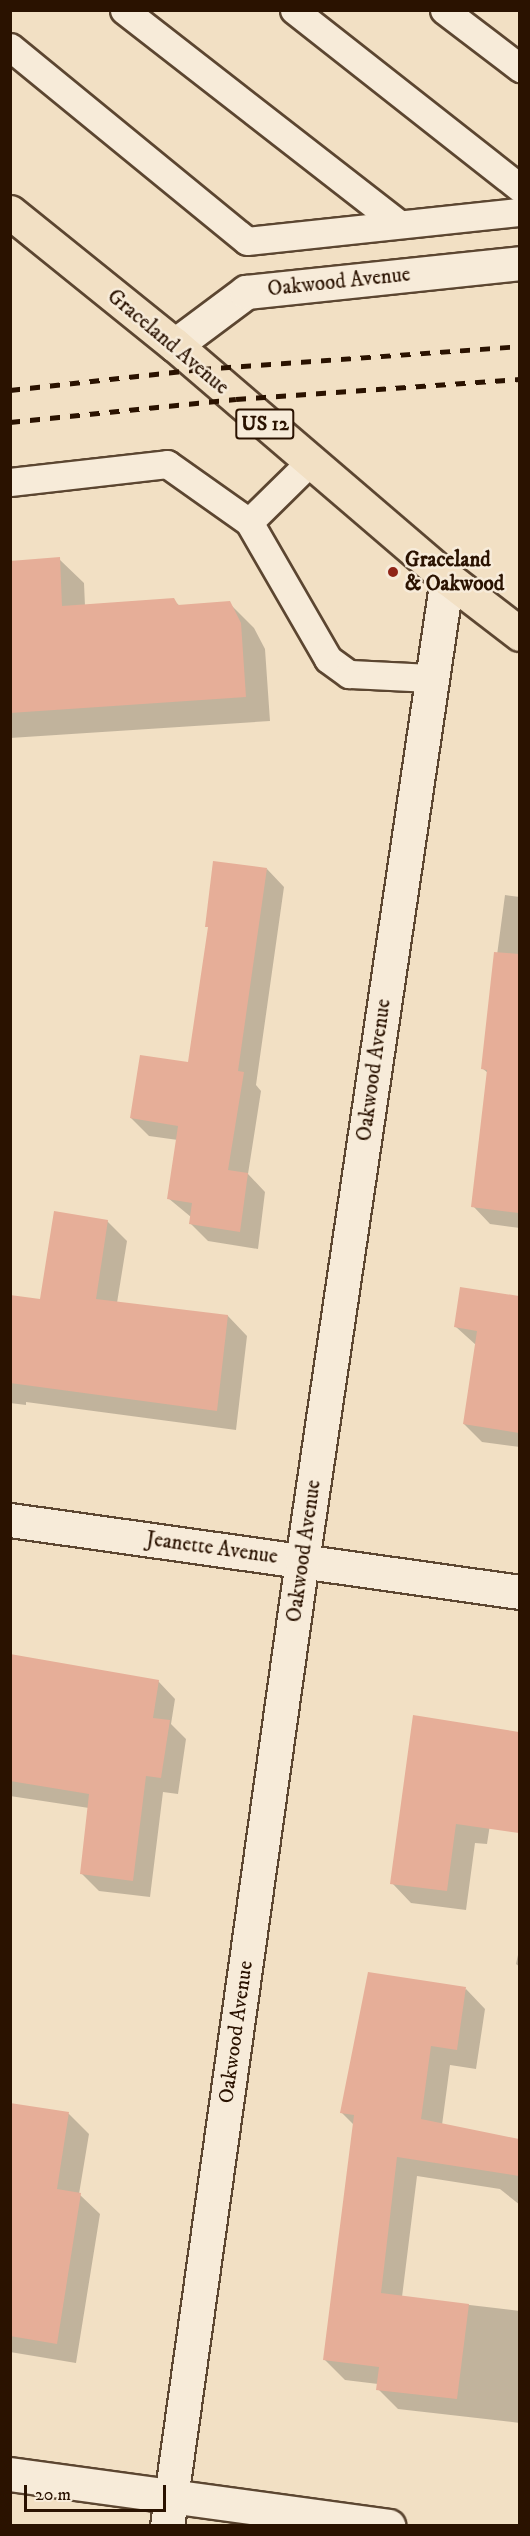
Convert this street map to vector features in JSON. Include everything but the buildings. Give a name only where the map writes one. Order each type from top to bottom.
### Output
[{"type":"main road","name":"Graceland Avenue","points":[[10,212],[175,345],[447,578],[519,634]]},
{"type":"street","name":"Oakwood Avenue","points":[[175,345],[246,292],[519,263]]},
{"type":"street","name":"Oakwood Avenue","points":[[169,2510],[302,1561],[447,578]]},
{"type":"street","name":"Jeanette Avenue","points":[[10,1520],[519,1592]]},
{"type":"street","points":[[10,2474],[169,2510],[388,2526]]},
{"type":"lane","points":[[124,10],[399,224]]},
{"type":"lane","points":[[294,10],[519,188]]},
{"type":"lane","points":[[444,10],[519,68]]},
{"type":"lane","points":[[10,47],[246,241],[519,212]]},
{"type":"lane","points":[[249,522],[310,462]]},
{"type":"lane","points":[[10,482],[167,464],[249,522],[328,659],[349,674],[432,678]]},
{"type":"railway","points":[[10,390],[201,369],[520,346]]},
{"type":"railway","points":[[10,422],[236,399],[520,379]]},
{"type":"place","name":"Graceland & Oakwood","points":[[393,572]]}]
